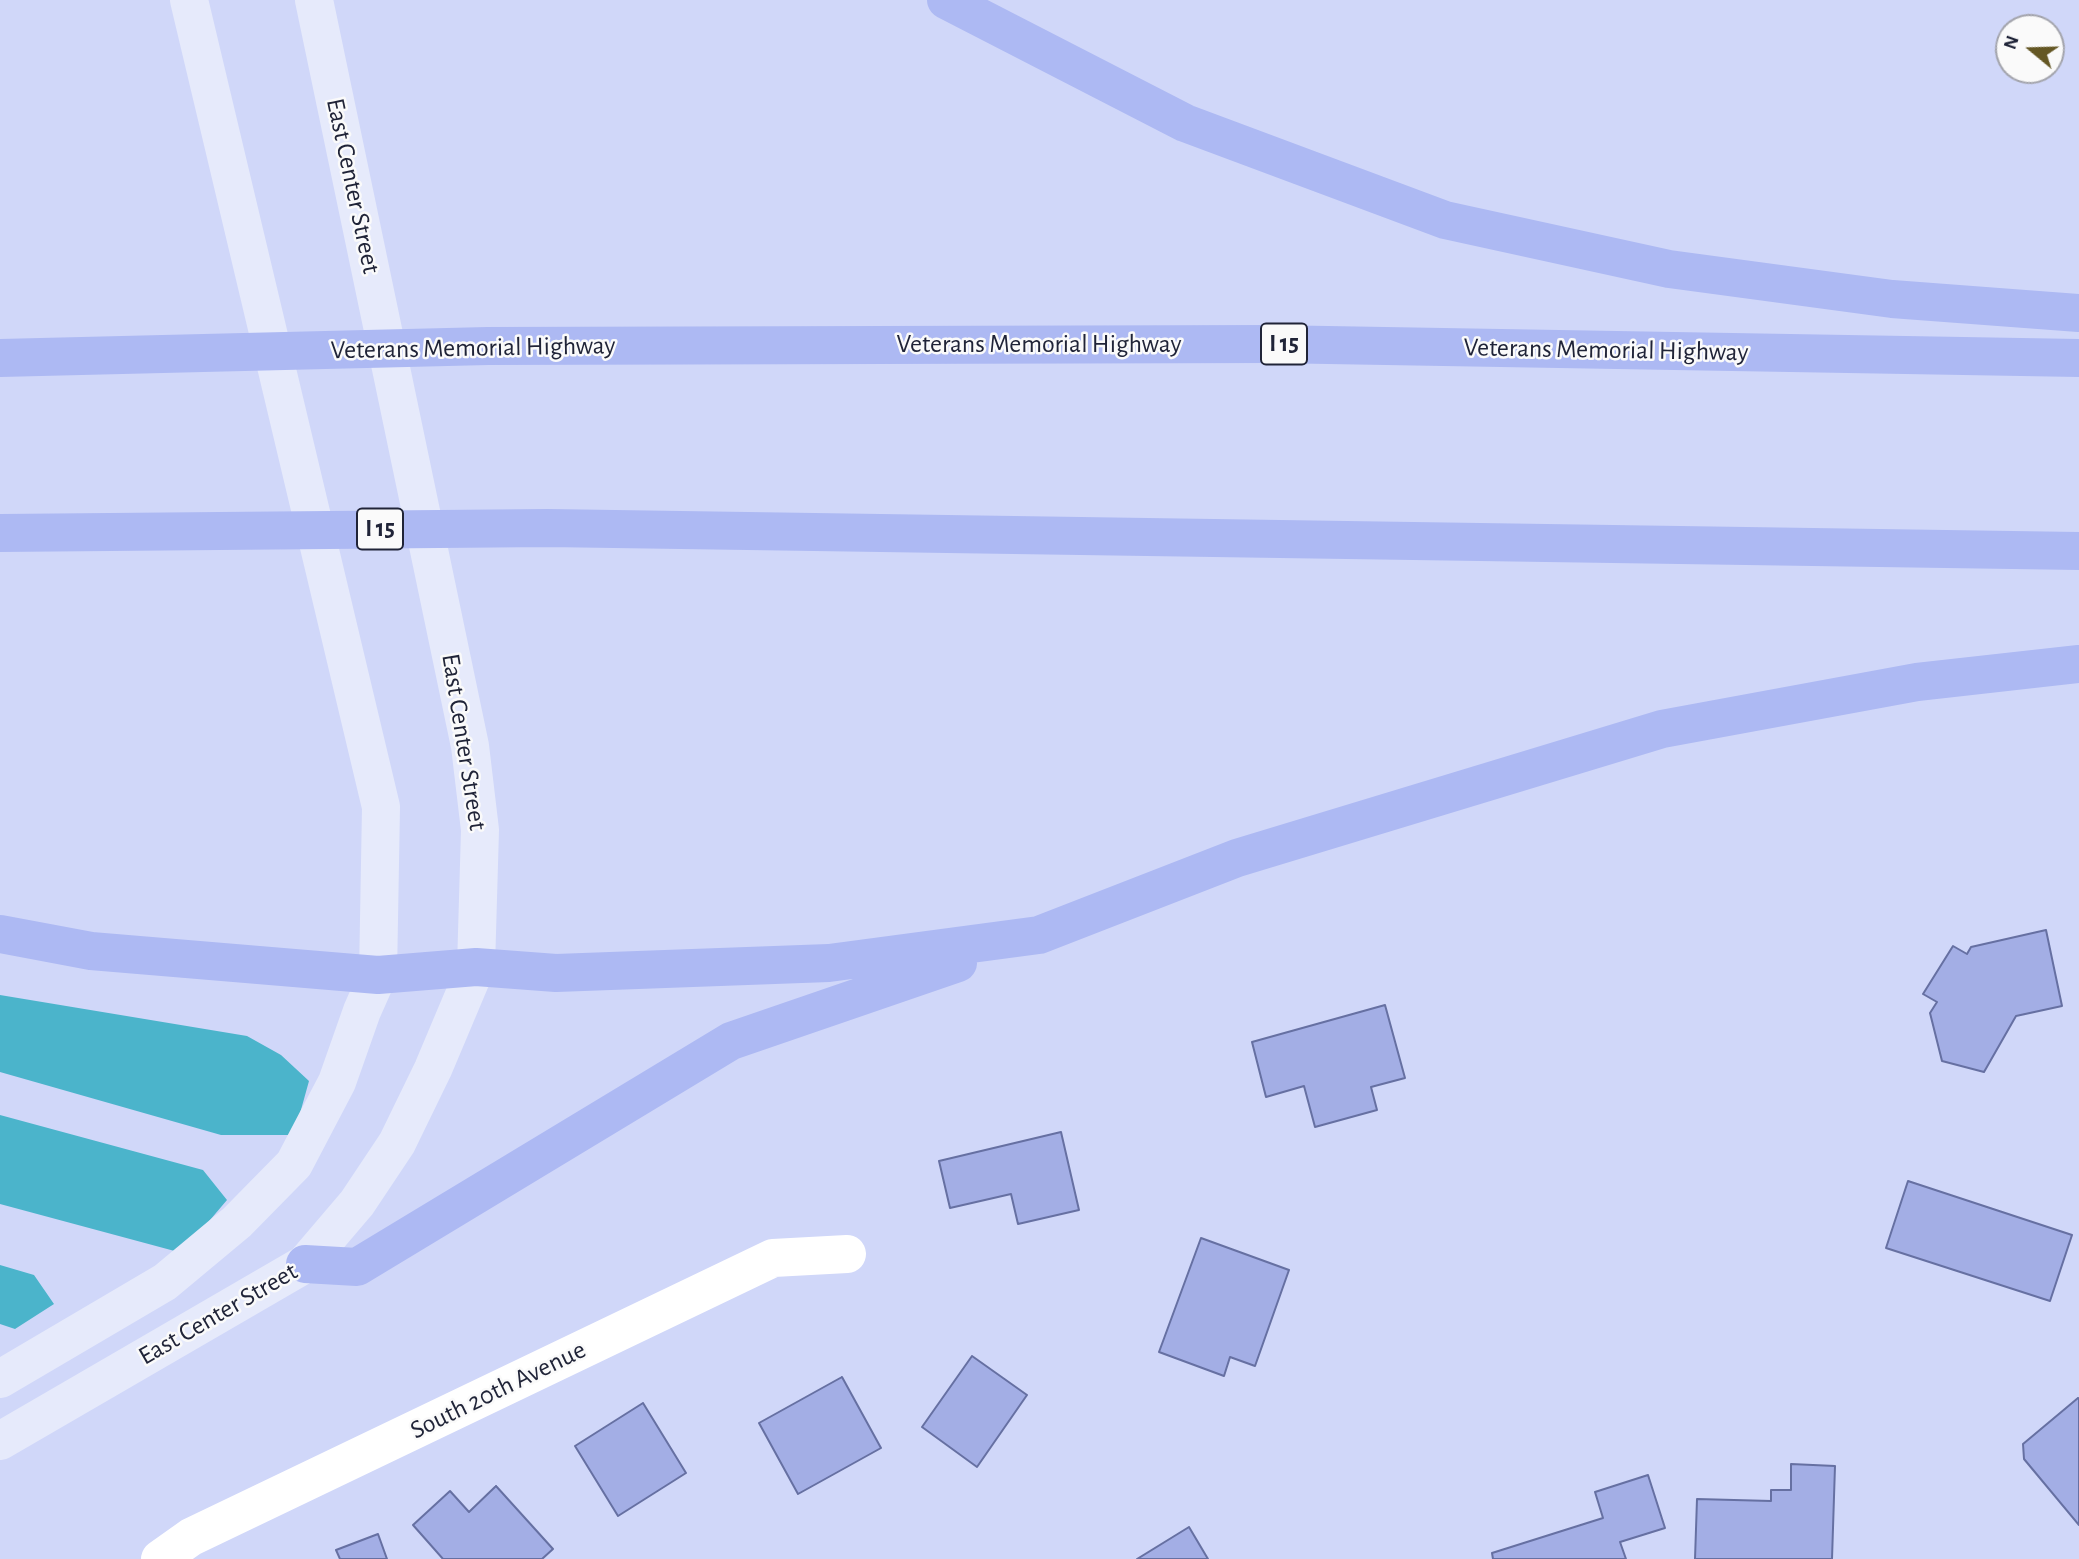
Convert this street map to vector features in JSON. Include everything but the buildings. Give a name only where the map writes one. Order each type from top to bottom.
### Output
[{"type":"highway","points":[[946,0],[1185,123],[1446,220],[1669,269],[1892,299],[2079,313]]},
{"type":"highway","name":"Veterans Memorial Highway","points":[[0,358],[488,346],[1270,344],[2079,358]]},
{"type":"highway","name":"I 15","points":[[0,533],[548,528],[2079,551]]},
{"type":"highway","points":[[304,1264],[357,1267],[731,1041],[1039,935],[1237,858],[1662,729],[1917,682],[2079,664]]},
{"type":"highway","points":[[0,934],[91,951],[378,975],[476,967],[556,973],[829,963],[1039,935]]},
{"type":"main road","name":"East Center Street","points":[[0,1378],[164,1282],[237,1222],[294,1164],[337,1082],[378,975],[381,807],[189,0]]},
{"type":"main road","name":"East Center Street","points":[[0,1441],[304,1264],[357,1203],[397,1143],[433,1069],[476,967],[480,830],[470,746],[314,0]]},
{"type":"street","name":"South 20th Avenue","points":[[160,1559],[191,1537],[773,1258],[847,1254]]},
{"type":"water","points":[[0,995],[247,1036],[281,1055],[309,1081],[294,1135],[221,1135],[0,1072]]},
{"type":"water","points":[[0,1115],[203,1170],[227,1200],[182,1253],[0,1204]]},
{"type":"water","points":[[0,1265],[34,1275],[54,1304],[15,1329],[0,1324]]}]
